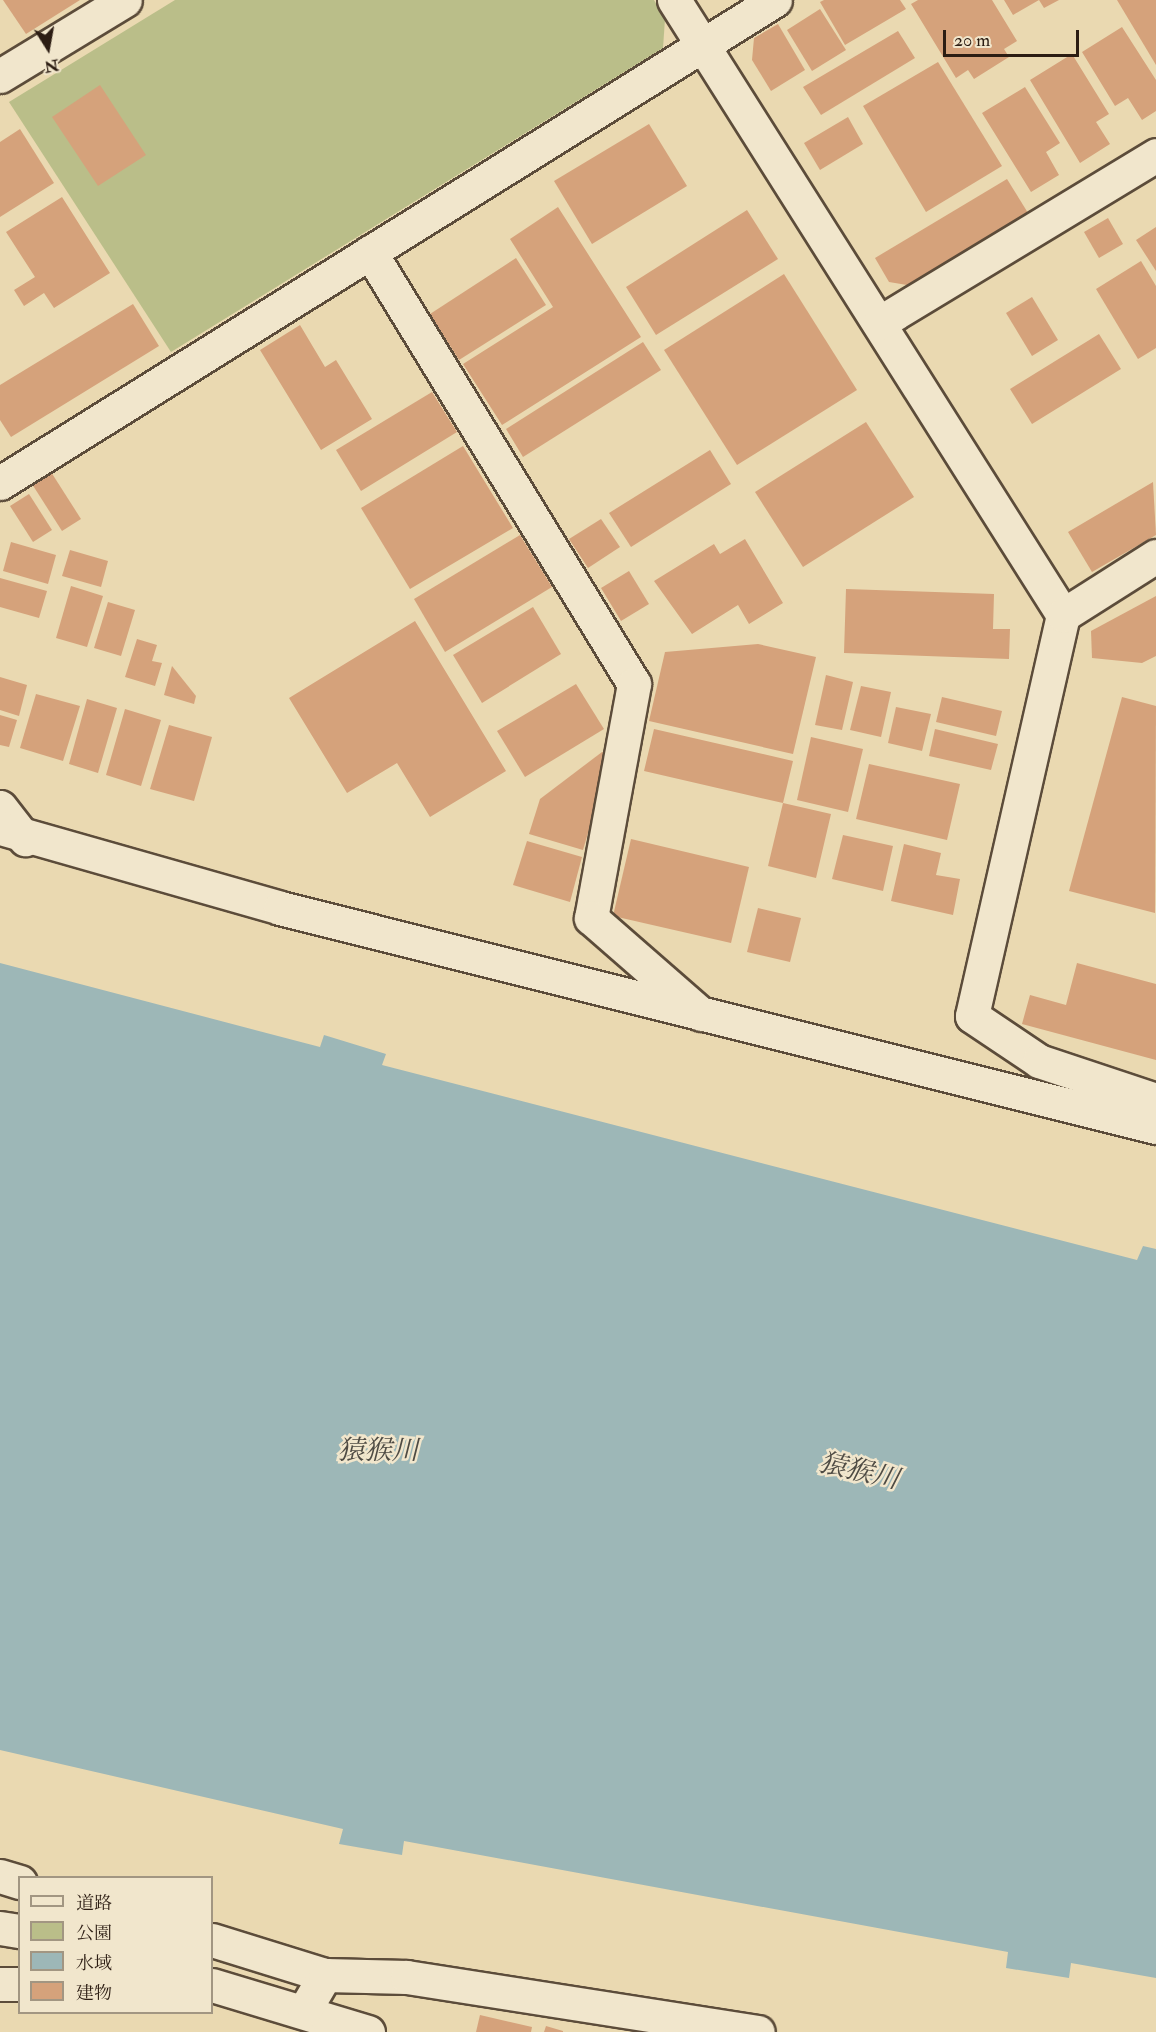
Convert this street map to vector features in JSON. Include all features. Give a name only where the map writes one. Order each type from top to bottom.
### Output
[{"type":"street","points":[[0,76],[125,0]]},
{"type":"street","points":[[674,0],[1062,615],[972,1016],[1039,1061],[1156,1100]]},
{"type":"street","points":[[0,483],[775,0]]},
{"type":"street","points":[[879,323],[1156,155]]},
{"type":"street","points":[[370,252],[633,684],[591,918],[702,1014]]},
{"type":"street","points":[[1062,615],[1156,556]]},
{"type":"street","points":[[0,807],[13,834],[702,1014],[1156,1127]]},
{"type":"street","points":[[0,1876],[18,1881]]},
{"type":"street","points":[[0,1928],[18,1931]]},
{"type":"street","points":[[213,1940],[325,1975],[407,1977],[758,2032]]},
{"type":"street","points":[[304,2011],[325,1975]]},
{"type":"street","points":[[0,1983],[18,1984]]},
{"type":"street","points":[[213,1985],[368,2032]]},
{"type":"green space","points":[[175,0],[654,0],[665,19],[663,48],[171,352],[9,102]]},
{"type":"water","name":"猿猴川","points":[[0,963],[320,1047],[324,1035],[386,1054],[382,1065],[1137,1260],[1143,1246],[1156,1249],[1156,1978],[1071,1963],[1069,1978],[1006,1968],[1008,1952],[404,1841],[402,1855],[339,1844],[343,1829],[0,1750]]},
{"type":"building","points":[[3,0],[80,0],[26,34]]},
{"type":"building","points":[[824,0],[900,0],[906,9],[845,45],[820,2]]},
{"type":"building","points":[[918,0],[992,0],[1017,41],[1004,49],[1009,57],[974,79],[968,70],[956,78],[911,4]]},
{"type":"building","points":[[1004,0],[1039,0],[1013,15]]},
{"type":"building","points":[[1039,0],[1059,0],[1044,8]]},
{"type":"building","points":[[1117,0],[1156,0],[1156,65]]},
{"type":"building","points":[[820,9],[846,50],[812,71],[787,30]]},
{"type":"building","points":[[778,24],[805,70],[771,91],[752,60],[754,38]]},
{"type":"building","points":[[1122,27],[1156,80],[1156,111],[1142,120],[1128,98],[1115,106],[1082,52]]},
{"type":"building","points":[[898,31],[915,58],[821,115],[803,87]]},
{"type":"building","points":[[1072,54],[1109,114],[1096,122],[1110,144],[1080,163],[1030,80]]},
{"type":"building","points":[[938,62],[1002,166],[926,212],[863,106]]},
{"type":"building","points":[[100,85],[146,155],[98,186],[52,117]]},
{"type":"building","points":[[1025,87],[1060,143],[1046,152],[1059,175],[1031,192],[982,113]]},
{"type":"building","points":[[848,117],[863,144],[820,170],[804,143]]},
{"type":"building","points":[[649,124],[687,186],[592,244],[554,181]]},
{"type":"building","points":[[20,129],[54,183],[0,217],[0,142]]},
{"type":"building","points":[[1007,179],[1028,213],[907,285],[889,282],[875,258]]},
{"type":"building","points":[[62,197],[110,273],[54,308],[44,293],[24,306],[14,290],[35,277],[6,232]]},
{"type":"building","points":[[558,207],[641,337],[502,425],[463,364],[553,307],[510,239]]},
{"type":"building","points":[[747,210],[778,259],[656,335],[626,287]]},
{"type":"building","points":[[1108,218],[1123,244],[1099,258],[1084,232]]},
{"type":"building","points":[[1156,227],[1156,271],[1136,240]]},
{"type":"building","points":[[516,258],[546,305],[459,360],[430,314]]},
{"type":"building","points":[[1141,261],[1156,286],[1156,348],[1138,359],[1096,289]]},
{"type":"building","points":[[784,274],[857,390],[737,465],[664,350]]},
{"type":"building","points":[[1032,297],[1058,340],[1032,356],[1006,313]]},
{"type":"building","points":[[133,304],[159,346],[11,437],[0,420],[0,385]]},
{"type":"building","points":[[300,325],[325,367],[336,360],[372,419],[321,450],[260,350]]},
{"type":"building","points":[[1099,334],[1121,369],[1032,424],[1010,389]]},
{"type":"building","points":[[643,342],[661,370],[523,457],[506,429]]},
{"type":"building","points":[[432,392],[457,432],[361,491],[336,450]]},
{"type":"building","points":[[866,422],[914,497],[803,567],[755,492]]},
{"type":"building","points":[[463,446],[513,528],[410,589],[361,508]]},
{"type":"building","points":[[710,450],[731,484],[631,547],[609,513]]},
{"type":"building","points":[[51,472],[81,519],[62,531],[32,484]]},
{"type":"building","points":[[1153,482],[1156,535],[1092,572],[1068,532]]},
{"type":"building","points":[[29,494],[52,530],[33,542],[10,506]]},
{"type":"building","points":[[601,519],[620,547],[588,568],[569,539]]},
{"type":"building","points":[[520,535],[552,587],[445,652],[414,599]]},
{"type":"building","points":[[745,539],[783,603],[749,624],[738,605],[692,634],[654,581],[714,544],[720,554]]},
{"type":"building","points":[[11,542],[56,555],[48,584],[3,571]]},
{"type":"building","points":[[70,550],[108,561],[101,587],[62,576]]},
{"type":"building","points":[[629,571],[649,604],[621,621],[601,588]]},
{"type":"building","points":[[0,578],[47,591],[39,618],[0,607]]},
{"type":"building","points":[[71,586],[103,596],[87,647],[56,638]]},
{"type":"building","points":[[846,589],[994,594],[993,629],[1010,629],[1009,659],[844,653]]},
{"type":"building","points":[[1156,596],[1156,656],[1142,663],[1092,658],[1091,631]]},
{"type":"building","points":[[108,602],[135,610],[121,656],[94,648]]},
{"type":"building","points":[[533,607],[561,654],[482,703],[453,655]]},
{"type":"building","points":[[415,621],[506,771],[430,817],[397,763],[347,793],[289,698]]},
{"type":"building","points":[[137,639],[157,645],[152,661],[162,663],[155,686],[125,677]]},
{"type":"building","points":[[758,644],[816,657],[793,754],[649,721],[665,652]]},
{"type":"building","points":[[172,666],[196,696],[194,704],[164,695]]},
{"type":"building","points":[[826,675],[853,682],[842,730],[815,725]]},
{"type":"building","points":[[0,677],[27,685],[19,716],[0,710]]},
{"type":"building","points":[[576,684],[604,729],[525,777],[497,731]]},
{"type":"building","points":[[861,686],[891,692],[881,737],[850,730]]},
{"type":"building","points":[[36,694],[80,706],[63,761],[20,748]]},
{"type":"building","points":[[942,697],[1002,711],[996,736],[936,722]]},
{"type":"building","points":[[1122,697],[1156,706],[1155,913],[1069,891]]},
{"type":"building","points":[[87,699],[117,708],[98,773],[69,764]]},
{"type":"building","points":[[896,707],[931,714],[922,751],[888,743]]},
{"type":"building","points":[[125,709],[161,720],[141,786],[106,775]]},
{"type":"building","points":[[0,715],[17,720],[9,747],[0,745]]},
{"type":"building","points":[[169,725],[212,737],[194,801],[150,789]]},
{"type":"building","points":[[654,729],[793,761],[783,803],[644,771]]},
{"type":"building","points":[[935,729],[998,744],[991,770],[929,756]]},
{"type":"building","points":[[811,737],[863,749],[848,812],[797,800]]},
{"type":"building","points":[[602,752],[611,755],[583,850],[529,834],[540,799]]},
{"type":"building","points":[[869,764],[960,784],[947,840],[856,819]]},
{"type":"building","points":[[783,803],[831,814],[816,878],[768,866]]},
{"type":"building","points":[[843,835],[893,846],[883,891],[832,879]]},
{"type":"building","points":[[631,839],[749,867],[731,943],[613,916]]},
{"type":"building","points":[[527,841],[582,857],[570,902],[513,885]]},
{"type":"building","points":[[904,844],[941,853],[936,875],[960,879],[953,915],[891,901]]},
{"type":"building","points":[[758,908],[801,918],[790,962],[747,952]]},
{"type":"building","points":[[1077,963],[1156,984],[1156,1060],[1022,1024],[1030,995],[1066,1005]]},
{"type":"building","points":[[480,2015],[532,2027],[531,2032],[476,2032]]},
{"type":"building","points":[[546,2026],[563,2031],[563,2032],[544,2032]]}]
